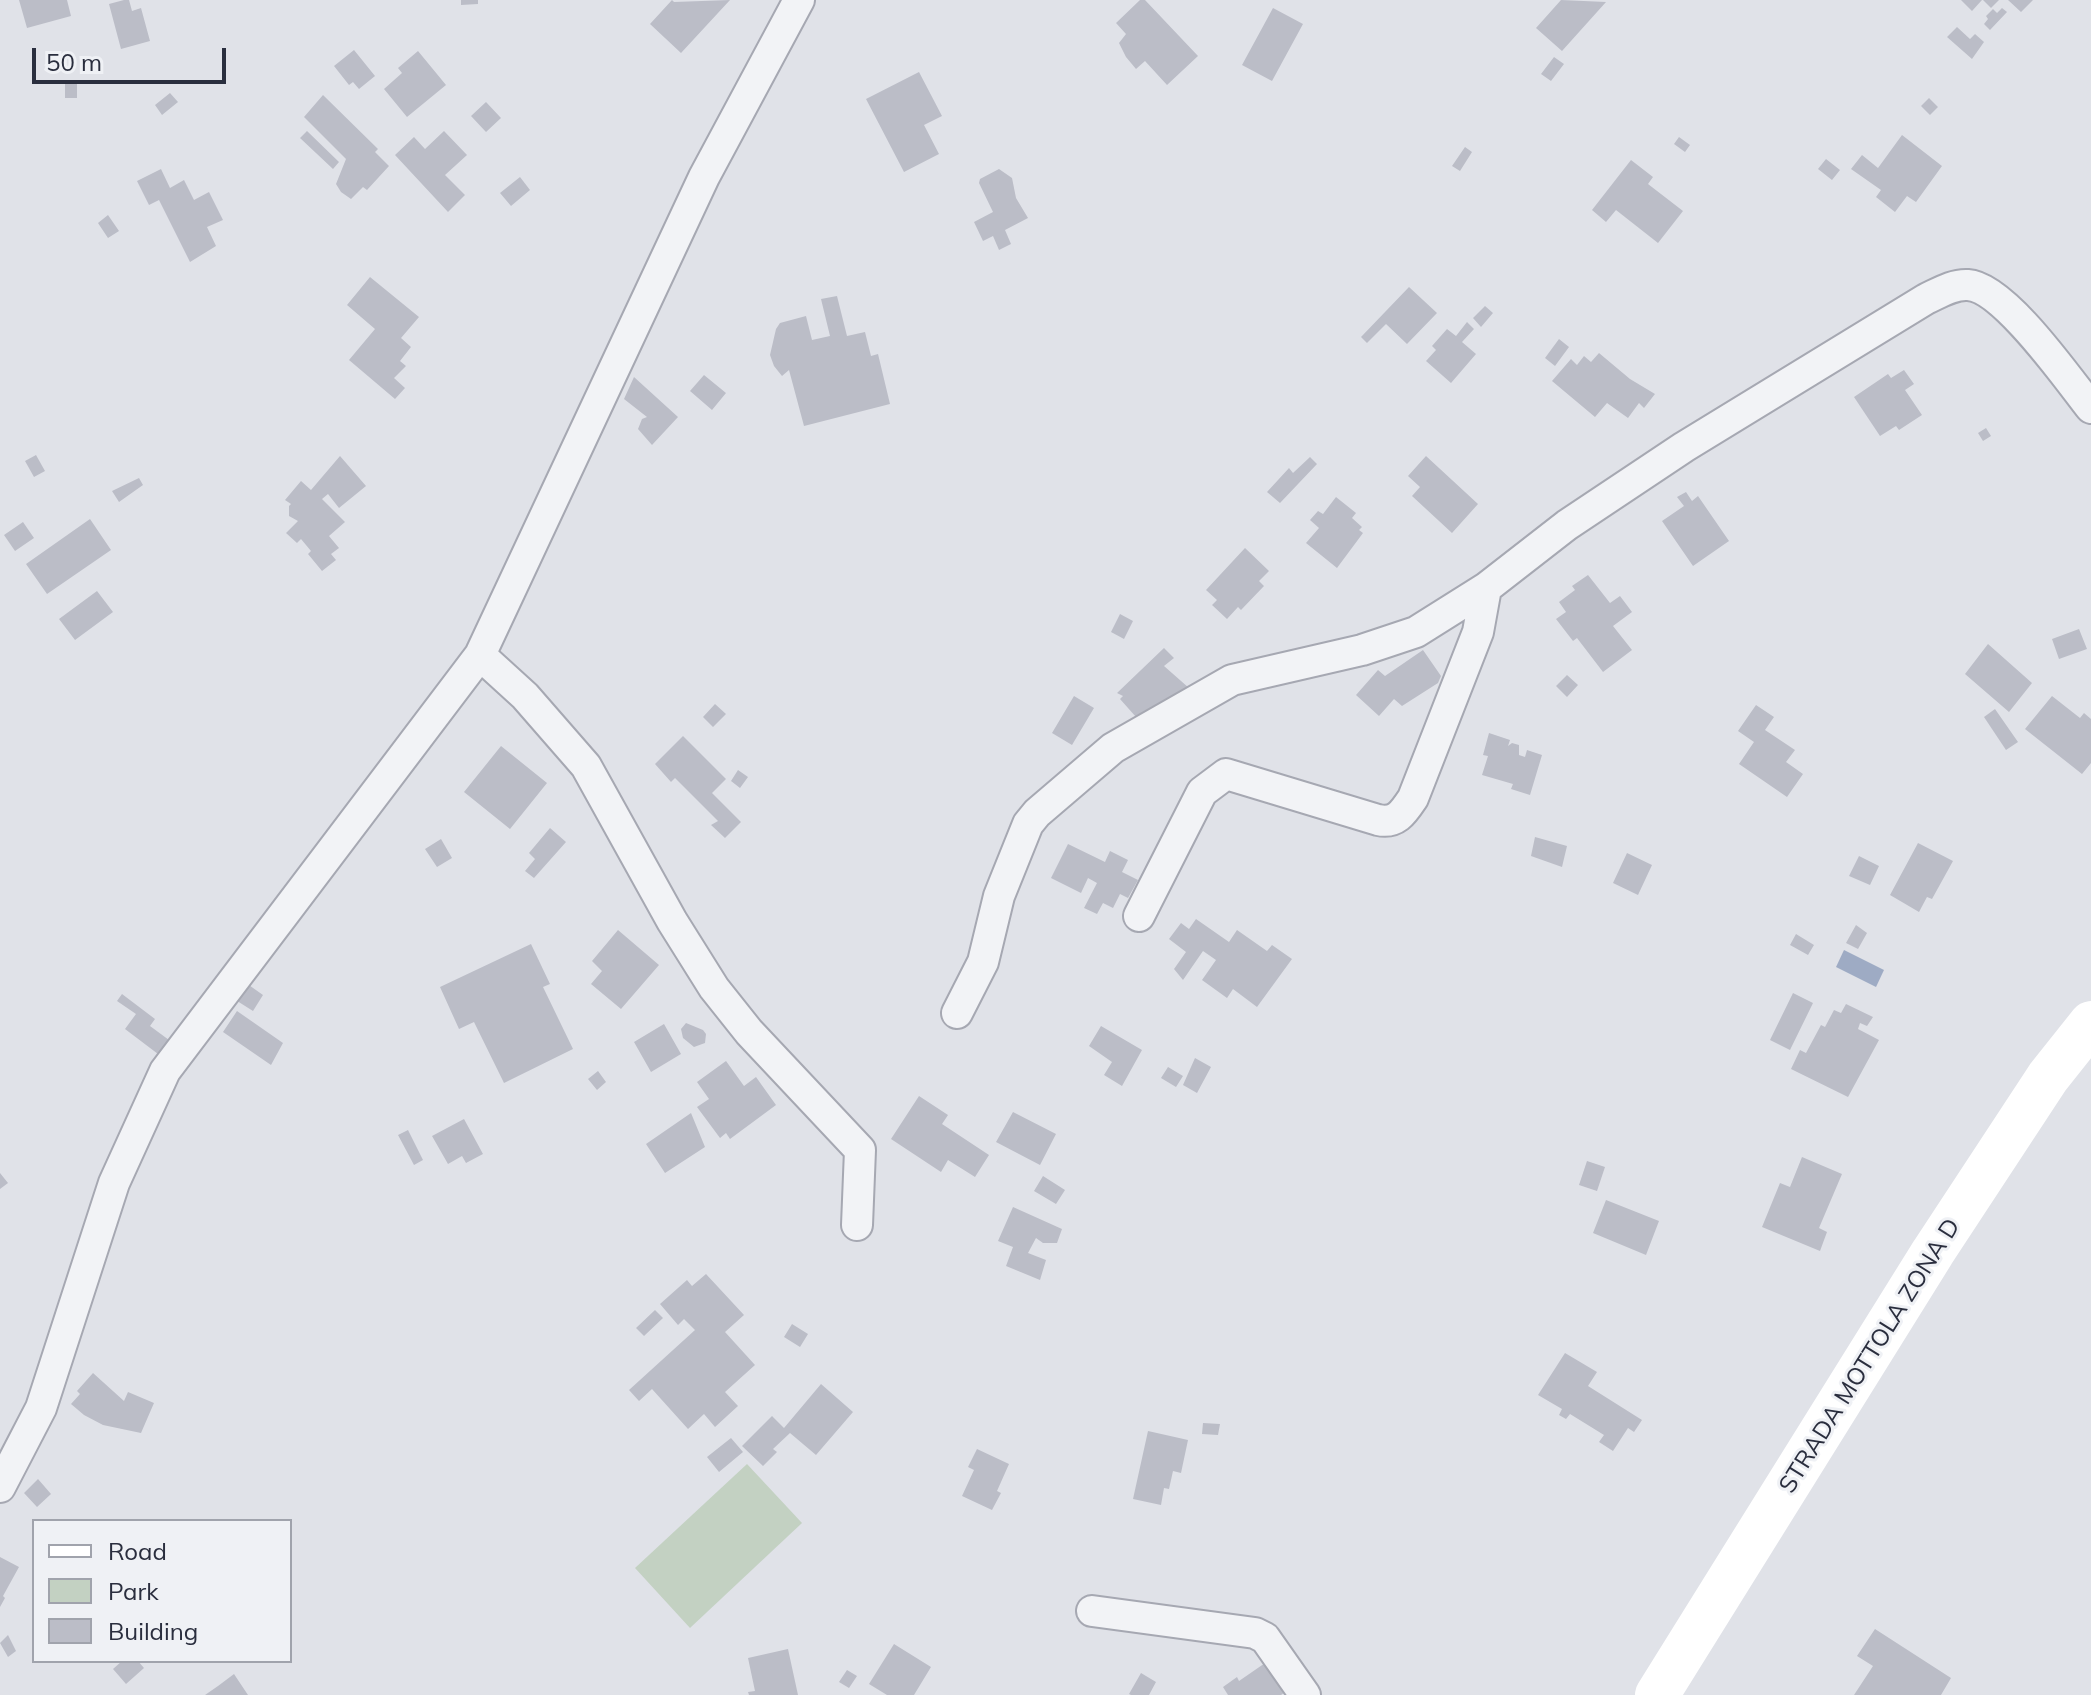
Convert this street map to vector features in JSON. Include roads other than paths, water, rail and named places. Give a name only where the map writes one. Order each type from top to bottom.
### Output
[{"type":"main road","name":"STRADA MOTTOLA ZONA D","points":[[1657,1695],[1933,1252],[2048,1077],[2091,1023]]},
{"type":"street","points":[[0,1487],[41,1408],[114,1183],[165,1071],[480,655],[704,177],[799,0]]},
{"type":"street","points":[[957,1013],[983,962],[999,896],[1028,824],[1113,748],[1232,680],[1362,650],[1416,632],[1486,588],[1567,525],[1684,447],[1926,299],[1955,287],[1970,285],[1988,291],[2025,326],[2091,408]]},
{"type":"street","points":[[1139,916],[1202,792],[1226,774],[1389,823],[1399,817],[1413,798],[1478,632],[1486,588]]},
{"type":"street","points":[[480,655],[525,696],[586,766],[672,921],[714,988],[749,1032],[860,1150],[857,1225]]},
{"type":"street","points":[[1092,1611],[1255,1633],[1265,1638],[1305,1695]]},
{"type":"water","points":[[1844,950],[1884,970],[1876,987],[1836,967]]}]
